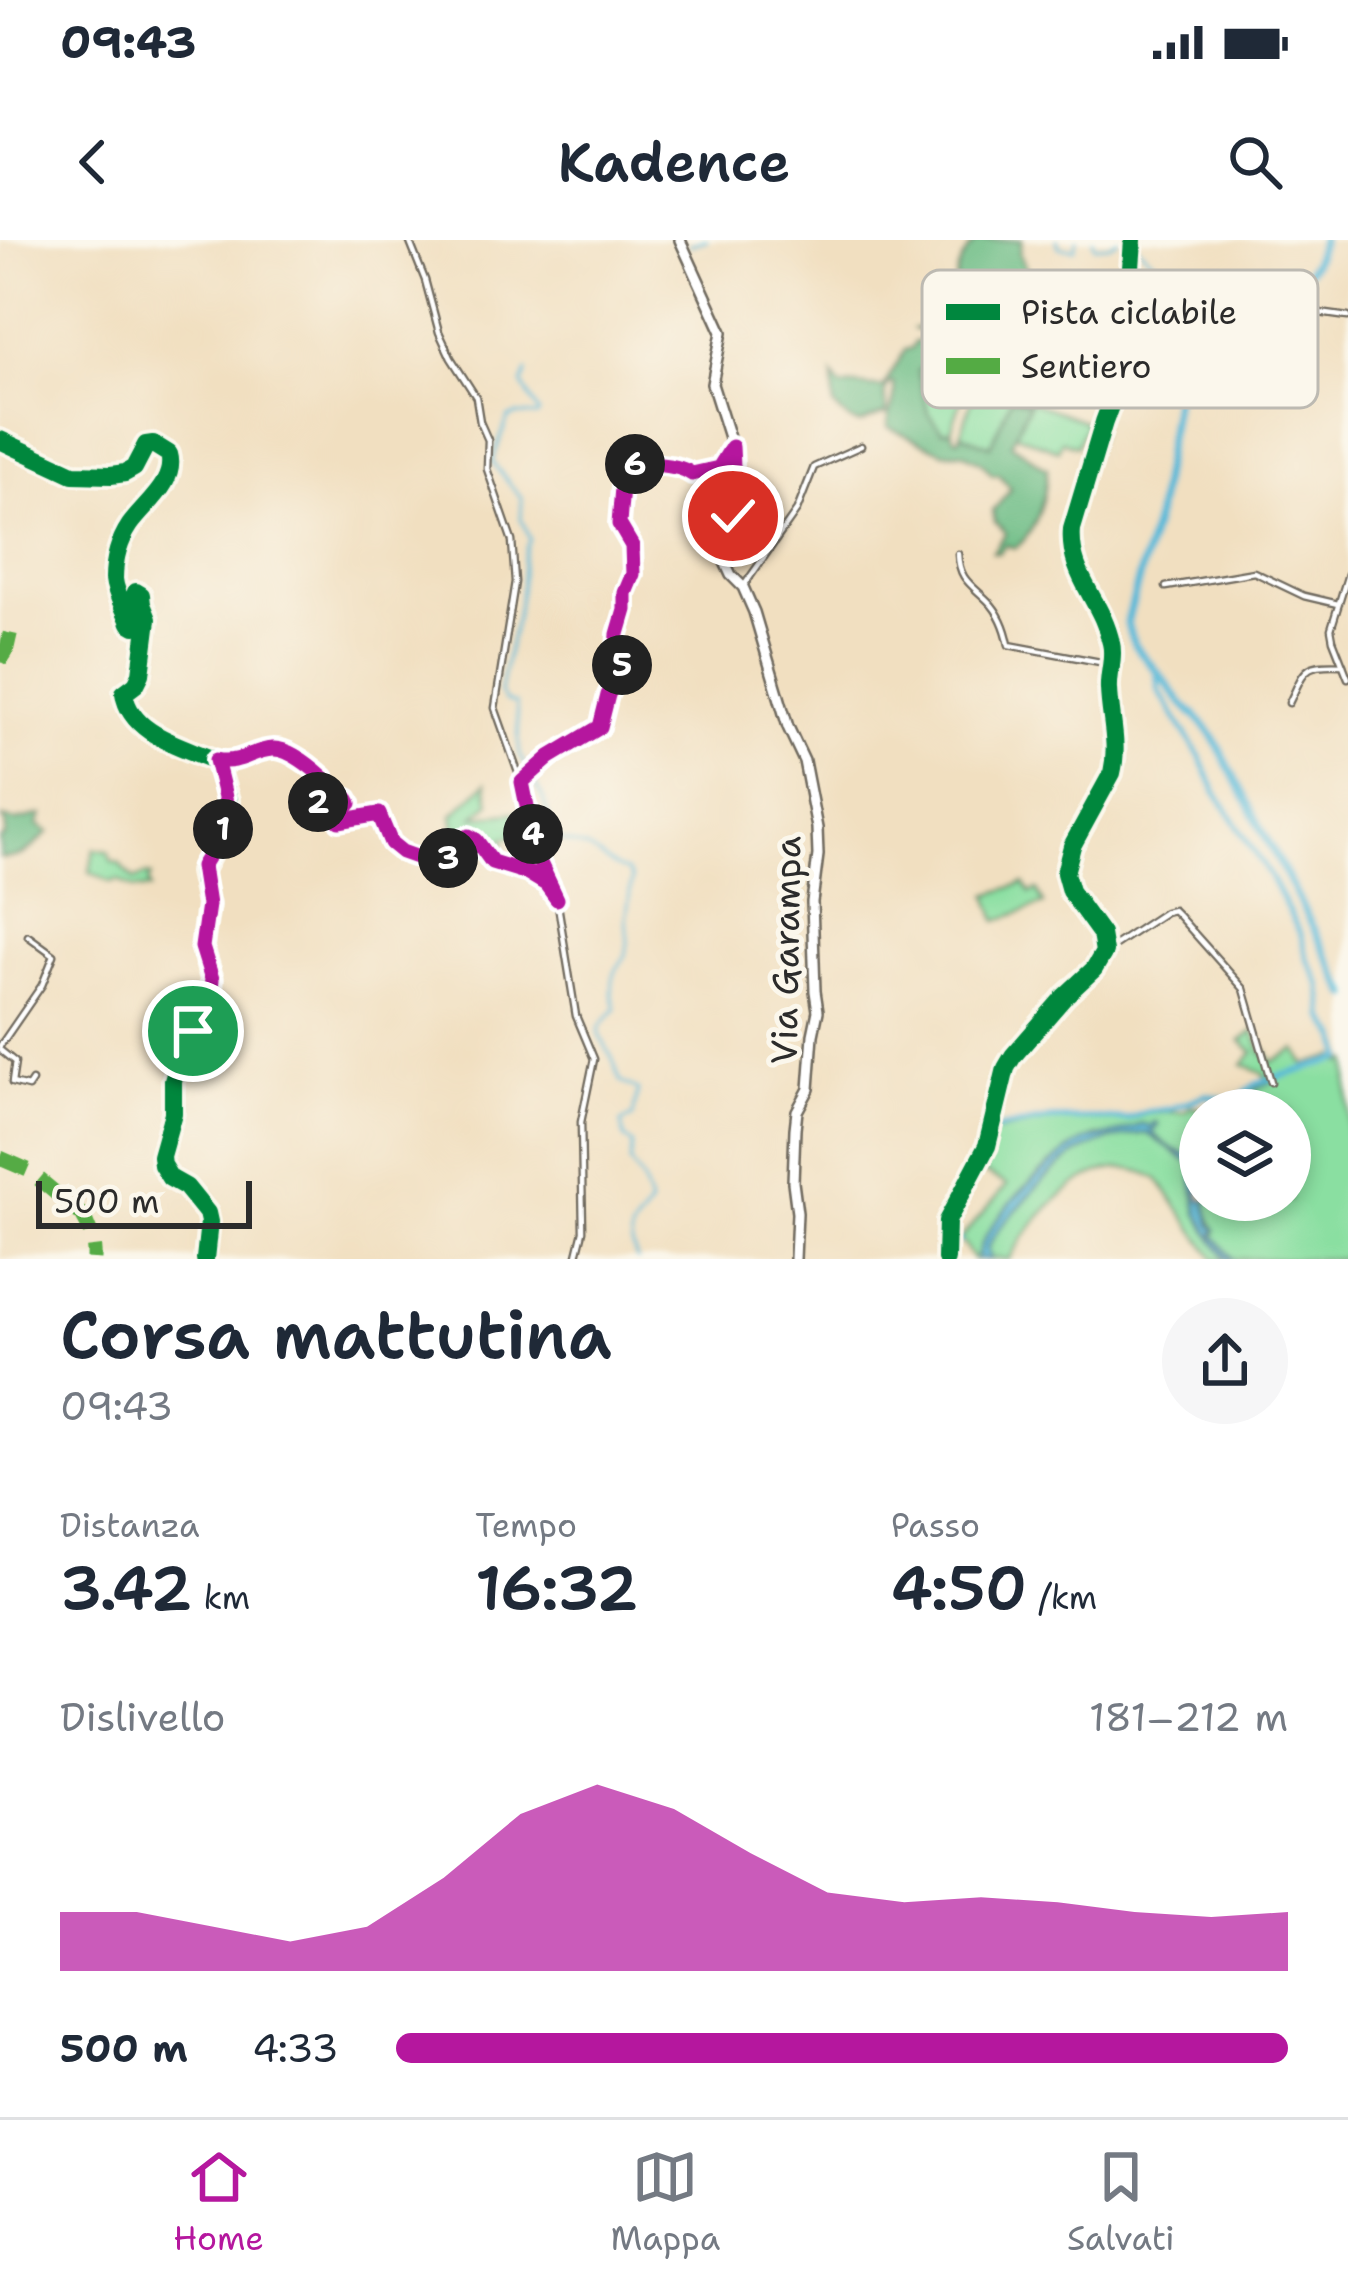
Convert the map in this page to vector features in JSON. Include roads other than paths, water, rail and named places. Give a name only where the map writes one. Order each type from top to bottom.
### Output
[{"type":"street","points":[[410,240],[439,332],[476,398],[488,440],[487,469],[512,542],[515,583],[494,700],[496,716],[522,782],[538,859],[557,899],[576,1016],[594,1059],[581,1122],[583,1231],[576,1259]]},
{"type":"street","name":"Via Garampa","points":[[680,240],[722,332],[712,384],[732,447],[735,506],[724,560],[754,612],[788,727],[804,760],[817,828],[812,902],[818,1011],[809,1089],[797,1111],[795,1129],[795,1259]]},
{"type":"street","points":[[1133,240],[1133,270]]},
{"type":"street","points":[[1318,313],[1348,316]]},
{"type":"street","points":[[1109,408],[1071,543],[1076,570],[1111,642],[1108,684],[1114,764],[1072,846],[1065,873],[1070,891],[1101,934],[1115,945]]},
{"type":"street","points":[[0,440],[73,474],[125,473],[151,444],[169,454],[164,484],[127,530],[114,584],[130,623],[138,622],[136,592],[148,619],[141,674],[124,693],[130,712],[153,733],[231,763],[282,750],[324,778],[317,814],[348,799],[339,821],[379,814],[391,843],[436,864],[469,836],[492,862],[528,873],[546,884],[557,899]]},
{"type":"street","points":[[743,587],[797,510],[814,467],[861,446]]},
{"type":"street","points":[[522,782],[550,757],[600,727],[608,695],[620,677],[618,634],[634,566],[632,546],[619,524],[627,467],[646,464],[698,474],[719,468],[732,447]]},
{"type":"street","points":[[958,554],[962,579],[996,611],[1009,645],[1111,664]]},
{"type":"street","points":[[1166,587],[1254,572],[1304,596],[1338,604]]},
{"type":"street","points":[[1348,574],[1331,633],[1348,678]]},
{"type":"street","points":[[1289,703],[1310,667],[1342,665]]},
{"type":"street","points":[[206,1259],[207,1213],[186,1187],[165,1172],[161,1156],[173,1113],[173,1081],[179,1061],[210,999],[212,979],[202,947],[208,905],[201,872],[228,812],[216,760]]},
{"type":"street","points":[[946,1259],[946,1228],[991,1131],[1013,1056],[1094,969],[1104,952],[1165,913],[1173,910],[1244,989],[1270,1080]]},
{"type":"street","points":[[1101,934],[1104,952]]},
{"type":"street","points":[[28,936],[55,955],[42,985],[0,1048],[15,1062],[12,1083],[28,1087],[32,1081]]},
{"type":"water","points":[[1156,1122],[1152,1131],[1179,1156],[1147,1133],[1108,1140],[1076,1154],[1035,1189],[998,1231],[987,1249],[991,1259],[977,1259],[1004,1211],[1067,1152],[1088,1140],[1144,1124],[1149,1127]]},
{"type":"water","points":[[1202,1221],[1210,1221],[1216,1229],[1213,1234],[1233,1259],[1227,1259]]},
{"type":"waterway","points":[[689,245],[707,240]]},
{"type":"waterway","points":[[1057,240],[1059,247],[1075,249],[1077,240]]},
{"type":"waterway","points":[[1093,240],[1095,246],[1118,240]]},
{"type":"waterway","points":[[1308,270],[1322,240]]},
{"type":"waterway","points":[[1136,245],[1164,270]]},
{"type":"waterway","points":[[527,371],[522,384],[539,413],[508,418],[492,462],[522,499],[521,519],[530,539],[500,693],[505,701],[516,704],[520,756],[542,796],[556,838],[593,852],[627,871],[632,879],[626,955],[613,980],[616,1009],[599,1033],[621,1082],[638,1090],[633,1117],[621,1123],[625,1139],[633,1144],[630,1163],[650,1204],[631,1234],[637,1259]]},
{"type":"waterway","points":[[1173,408],[1156,516],[1127,622],[1131,637],[1213,736],[1348,995]]},
{"type":"waterway","points":[[959,1241],[949,1231],[958,1215],[951,1204],[987,1131],[1053,1119],[1128,1119],[1206,1095],[1234,1101],[1257,1083],[1343,1058],[1339,1039],[1325,1018],[1321,985],[1301,935],[1159,691],[1156,669]]}]
